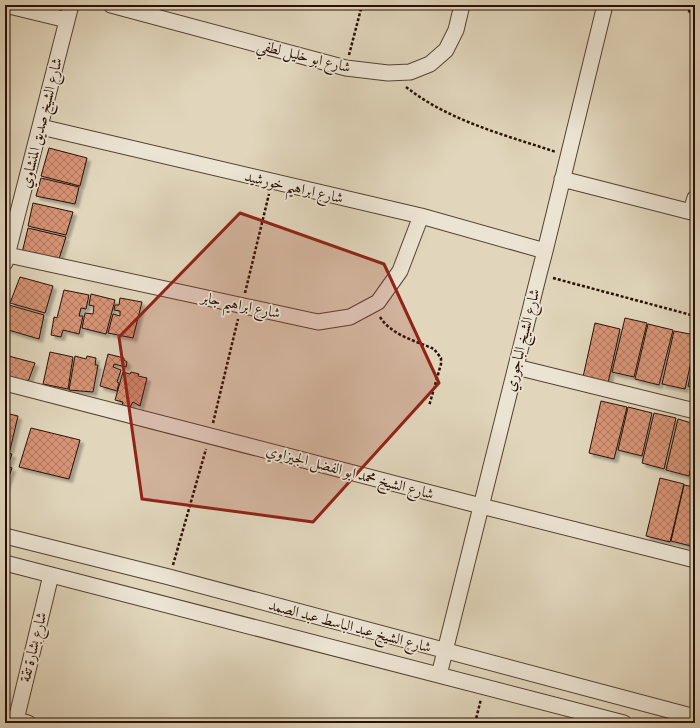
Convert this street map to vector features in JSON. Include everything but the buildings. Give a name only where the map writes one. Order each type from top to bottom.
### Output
[{"type":"street","points":[[5,5],[67,20]]},
{"type":"street","name":"شارع الشيخ صديق المنشاوي","points":[[6,260],[71,5]]},
{"type":"street","name":"شارع ابو خليل لطفي","points":[[111,5],[346,68],[388,73],[410,72],[416,70],[430,64],[446,50],[456,30],[462,5]]},
{"type":"street","name":"شارع الشيخ الباجوري","points":[[439,675],[538,274],[546,251],[562,179],[606,5]]},
{"type":"street","name":"شارع ابراهيم خورشيد","points":[[41,127],[421,216],[546,251]]},
{"type":"street","points":[[562,179],[694,207]]},
{"type":"street","name":"شارع ابراهيم جابر","points":[[6,260],[318,322],[350,317],[378,302],[400,271],[421,216]]},
{"type":"street","points":[[516,367],[695,411]]},
{"type":"street","name":"شارع الشيخ محمد ابو الفضل الجيزاوي","points":[[5,383],[695,560]]},
{"type":"street","name":"شارع الشيخ عبد الباسط عبد الصمد","points":[[5,536],[169,577],[445,652],[695,717]]},
{"type":"street","name":"شارع الشيخ عبد الباسط عبد الصمد","points":[[5,563],[624,723]]},
{"type":"street","name":"شارع بشارة تقة","points":[[16,720],[51,575]]},
{"type":"path","points":[[346,68],[362,5]]},
{"type":"path","points":[[688,11],[695,14]]},
{"type":"path","points":[[388,73],[416,95],[447,113],[480,127],[568,156]]},
{"type":"path","points":[[538,274],[695,316]]},
{"type":"path","points":[[378,302],[380,318],[388,326],[396,332],[434,349],[441,358],[441,364],[429,406]]},
{"type":"path","points":[[169,577],[210,436]]},
{"type":"path","points":[[475,723],[484,687]]},
{"type":"highlighted area","points":[[240,213],[384,264],[439,383],[313,522],[142,499],[119,337]]}]
